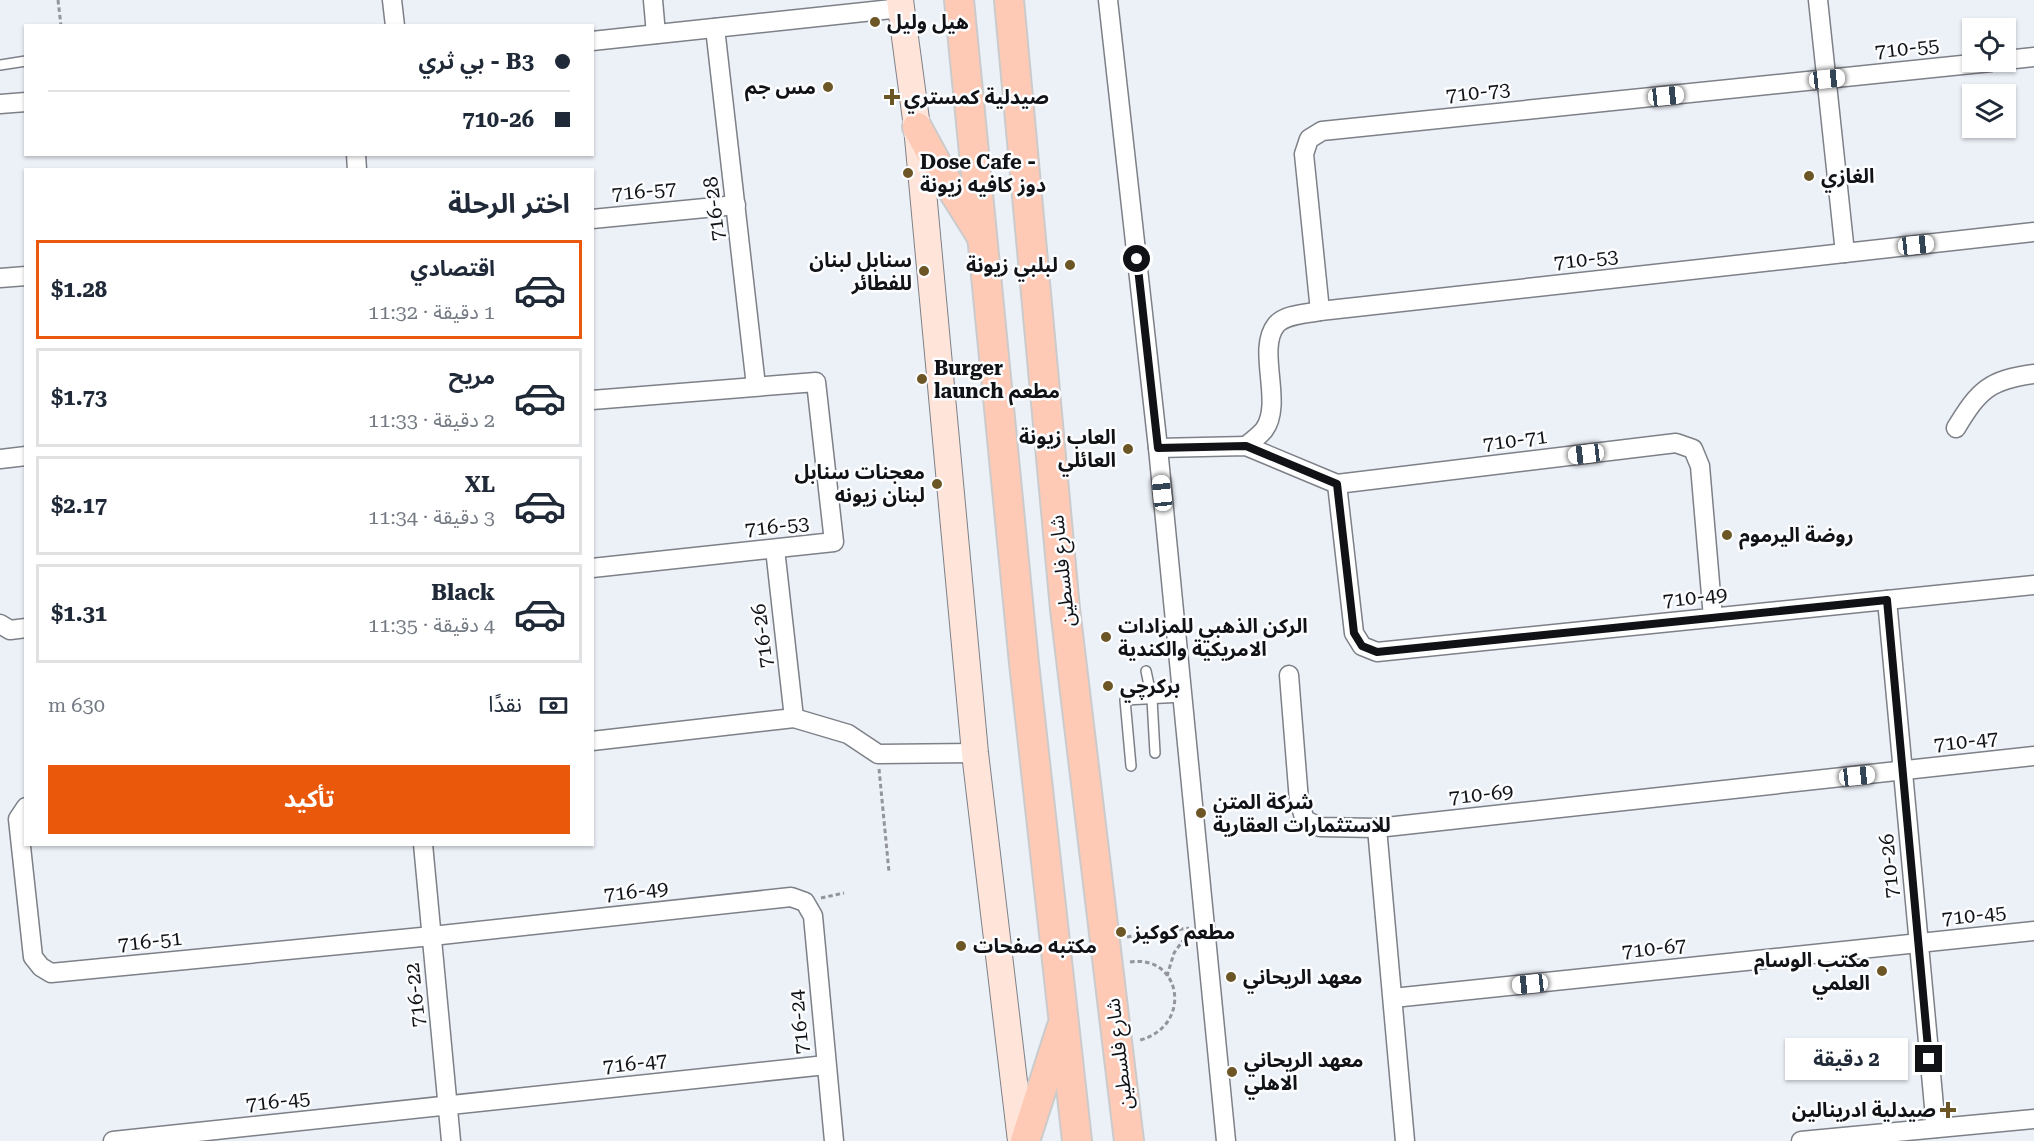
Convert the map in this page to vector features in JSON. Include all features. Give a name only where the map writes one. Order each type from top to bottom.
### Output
[{"type":"main road","points":[[959,0],[1024,663],[1077,1141]]},
{"type":"main road","name":"شارع فلسطين","points":[[1009,0],[1065,609],[1129,1141]]},
{"type":"main road","points":[[917,127],[943,176],[982,237]]},
{"type":"main road","points":[[1020,610],[1032,616],[1047,619],[1065,609]]},
{"type":"main road","points":[[1024,663],[1033,654],[1044,652],[1071,658]]},
{"type":"main road","points":[[1023,1141],[1064,1019]]},
{"type":"street","points":[[392,0],[395,24]]},
{"type":"street","points":[[652,0],[656,34]]},
{"type":"street","points":[[1108,0],[1158,448],[1226,1141]]},
{"type":"street","points":[[1818,0],[1845,253]]},
{"type":"street","points":[[594,41],[901,4],[917,127],[975,753],[1023,1141]]},
{"type":"street","name":"716-28","points":[[715,28],[756,386]]},
{"type":"street","points":[[2016,59],[2034,57]]},
{"type":"street","name":"710-55","points":[[1827,79],[1962,65]]},
{"type":"street","name":"710-73","points":[[1320,311],[1304,154],[1309,139],[1322,131],[1827,79]]},
{"type":"street","points":[[0,104],[24,102]]},
{"type":"street","name":"716-57","points":[[594,219],[736,205]]},
{"type":"street","name":"710-53","points":[[1246,446],[1264,429],[1271,412],[1270,336],[1277,324],[1287,318],[1320,311],[2034,232]]},
{"type":"street","points":[[0,278],[24,276]]},
{"type":"street","points":[[1956,428],[1971,404],[2003,378],[2034,374]]},
{"type":"street","name":"716-53","points":[[594,400],[816,382],[834,542],[594,568]]},
{"type":"street","name":"710-71","points":[[1337,484],[1676,443],[1692,449],[1700,466],[1713,618]]},
{"type":"street","points":[[1158,448],[1246,446],[1337,484]]},
{"type":"street","points":[[0,459],[24,456]]},
{"type":"street","name":"710-49","points":[[1337,484],[1354,633],[1362,646],[1377,652],[2034,585]]},
{"type":"street","name":"716-26","points":[[774,549],[794,718]]},
{"type":"street","name":"710-26","points":[[1887,600],[1936,1128]]},
{"type":"street","points":[[0,624],[10,630],[24,628]]},
{"type":"street","name":"710-69","points":[[1289,675],[1299,801],[1305,820],[1320,827],[1377,828],[1903,771]]},
{"type":"street","points":[[594,741],[794,718],[848,734],[878,754],[975,753]]},
{"type":"street","name":"710-47","points":[[1903,771],[2034,756]]},
{"type":"street","name":"716-51","points":[[24,810],[18,819],[33,957],[40,968],[51,973],[432,936]]},
{"type":"street","points":[[1377,828],[1406,1141]]},
{"type":"street","name":"716-22","points":[[423,846],[451,1141]]},
{"type":"street","name":"716-49","points":[[432,936],[791,897],[805,902]]},
{"type":"street","name":"716-24","points":[[805,902],[813,916],[834,1141]]},
{"type":"street","name":"710-45","points":[[1919,943],[2034,931]]},
{"type":"street","name":"710-67","points":[[1393,998],[1919,943]]},
{"type":"street","name":"716-47","points":[[448,1106],[826,1065]]},
{"type":"street","name":"716-45","points":[[113,1141],[448,1106]]},
{"type":"street","points":[[1801,1141],[2034,1119]]},
{"type":"lane","points":[[0,65],[24,61]]},
{"type":"lane","points":[[1146,671],[1152,699],[1155,753]]},
{"type":"lane","points":[[1131,766],[1125,700],[1183,697]]},
{"type":"path","points":[[58,0],[61,24]]},
{"type":"path","points":[[878,754],[889,872]]},
{"type":"path","points":[[805,902],[844,893]]},
{"type":"path","points":[[1106,953],[1192,928],[1174,953],[1167,976]]},
{"type":"path","points":[[1106,953],[1156,967],[1167,976],[1176,995],[1169,1021],[1150,1037],[1118,1043]]},
{"type":"place","name":"هيل وليل","points":[[875,22]]},
{"type":"place","name":"مس جم","points":[[828,87]]},
{"type":"place","name":"صيدلية كمستري","points":[[892,97]]},
{"type":"place","name":"Dose Cafe - دوز كافيه زيونة","points":[[908,173]]},
{"type":"place","name":"الغازي","points":[[1809,176]]},
{"type":"place","name":"لبلبي زيونة","points":[[1070,265]]},
{"type":"place","name":"سنابل لبنان للفطائر","points":[[924,271]]},
{"type":"place","name":"Burger launch مطعم","points":[[922,379]]},
{"type":"place","name":"العاب زيونة العائلي","points":[[1128,449]]},
{"type":"place","name":"معجنات سنابل لبنان زيونه","points":[[937,484]]},
{"type":"place","name":"روضة اليرموم","points":[[1727,535]]},
{"type":"place","name":"الركن الذهبي للمزادات الامريكية والكندية","points":[[1106,637]]},
{"type":"place","name":"بركرچي","points":[[1108,686]]},
{"type":"place","name":"شركة المتن للاستثمارات العقارية","points":[[1201,813]]},
{"type":"place","name":"مطعم كوكيز","points":[[1121,932]]},
{"type":"place","name":"مكتبه صفحات","points":[[961,946]]},
{"type":"place","name":"مكتب الوسام العلمي","points":[[1882,971]]},
{"type":"place","name":"معهد الريحاني","points":[[1231,977]]},
{"type":"place","name":"معهد الريحاني الاهلي","points":[[1232,1072]]},
{"type":"place","name":"صيدلية ادرينالين","points":[[1948,1110]]},
{"type":"route","points":[[1137,259],[1158,448],[1246,446],[1337,484],[1354,633],[1362,646],[1377,652],[1887,600],[1929,1059]]}]
